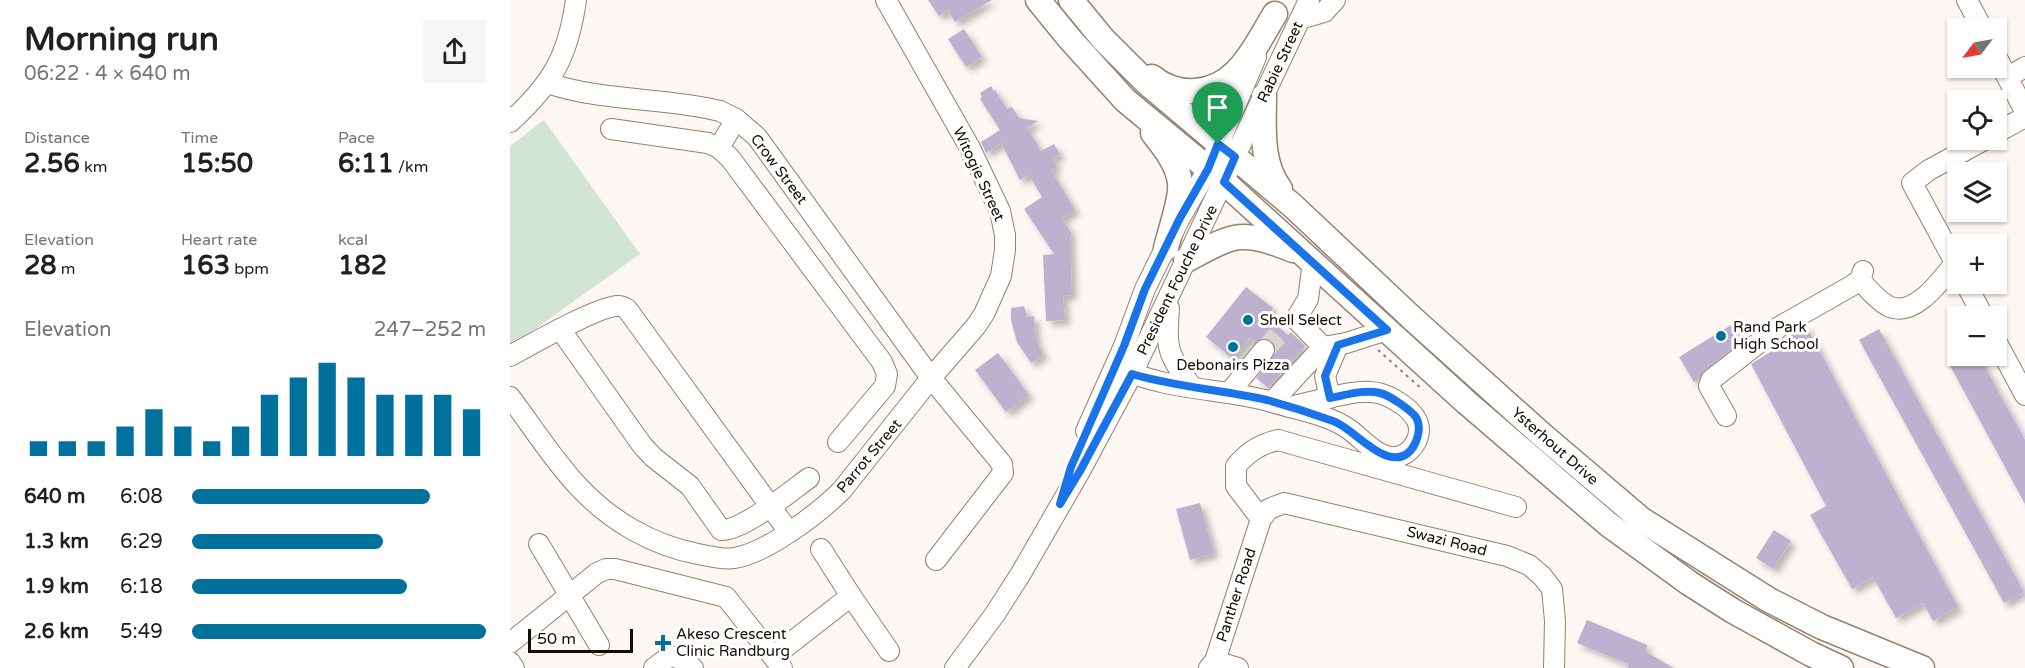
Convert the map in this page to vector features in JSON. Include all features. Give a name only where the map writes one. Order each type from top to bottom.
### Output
[{"type":"main road","points":[[1038,0],[1163,145],[1177,170],[1180,183],[1176,254],[1241,236],[1265,239],[1308,258]]},
{"type":"main road","points":[[1071,0],[1103,39],[1159,82],[1179,91],[1197,92],[1218,85],[1236,73],[1279,7]]},
{"type":"main road","name":"Ysterhout Drive","points":[[1103,39],[1146,82],[1293,206],[1413,320],[1642,520],[1769,600],[1822,627],[1922,668]]},
{"type":"main road","points":[[1264,96],[1265,157],[1277,186],[1293,206]]},
{"type":"main road","name":"Ysterhout Drive","points":[[1125,100],[1216,175],[1466,402],[1608,524],[1689,583],[1733,611],[1841,668]]},
{"type":"street","points":[[510,122],[549,83],[567,45],[576,0]]},
{"type":"street","name":"Witogie Street","points":[[886,0],[970,148],[1000,211],[1005,235],[1001,276],[984,314],[969,337],[931,378]]},
{"type":"street","name":"Rabie Street","points":[[1227,150],[1264,96],[1309,0]]},
{"type":"street","points":[[1300,19],[1324,12],[1335,0]]},
{"type":"street","points":[[1967,0],[1977,18]]},
{"type":"street","name":"Rabie Street","points":[[1227,150],[1279,7]]},
{"type":"street","points":[[2017,72],[2025,111]]},
{"type":"street","name":"Crow Street","points":[[549,83],[587,92],[711,109],[736,119],[757,137],[931,378],[1002,464],[1003,473],[936,561]]},
{"type":"street","points":[[2007,127],[2025,117]]},
{"type":"street","points":[[719,148],[736,119]]},
{"type":"street","points":[[611,129],[708,143],[719,148],[730,158],[882,362],[887,374],[885,386],[838,442]]},
{"type":"street","name":"President Fouche Drive","points":[[1124,370],[1145,289],[1176,254],[1227,150]]},
{"type":"street","points":[[1947,251],[1906,188],[1929,170],[1966,150]]},
{"type":"street","name":"President Fouche Drive","points":[[955,668],[1005,600],[1060,504],[1071,467],[1124,370],[1156,324],[1170,291],[1176,254]]},
{"type":"street","points":[[1308,258],[1308,299],[1290,325],[1330,346]]},
{"type":"street","points":[[1726,416],[1709,386],[1711,381],[1779,327],[1845,291],[1861,275],[1877,298],[1897,309],[1905,308],[1928,294],[1947,274]]},
{"type":"street","points":[[1170,291],[1166,339],[1168,350],[1192,387]]},
{"type":"street","points":[[510,356],[561,329],[610,307],[620,305],[627,309],[789,532]]},
{"type":"street","points":[[561,329],[642,444],[653,457],[690,486],[700,497],[717,525],[726,530],[734,527],[771,507],[809,478]]},
{"type":"street","points":[[1281,405],[1330,346],[1387,330]]},
{"type":"street","points":[[1330,346],[1325,376],[1330,398]]},
{"type":"street","points":[[1229,393],[1264,350]]},
{"type":"street","points":[[2007,361],[2025,394]]},
{"type":"street","points":[[1124,370],[1169,384],[1229,393],[1281,405],[1336,422],[1381,454],[1393,457],[1407,454],[1416,442],[1419,429],[1417,419],[1408,410],[1382,393],[1368,391],[1281,405]]},
{"type":"street","name":"Parrot Street","points":[[510,397],[576,484],[616,519],[650,540],[687,552],[735,558],[789,532],[831,501],[931,378]]},
{"type":"street","points":[[1261,519],[1236,486],[1236,466],[1245,455],[1263,444],[1278,440],[1516,507]]},
{"type":"street","name":"Swazi Road","points":[[1261,519],[1273,506],[1292,503],[1507,556],[1529,565],[1552,589],[1555,621],[1554,668]]},
{"type":"street","name":"Panther Road","points":[[1212,664],[1261,519]]},
{"type":"street","points":[[539,544],[599,645]]},
{"type":"street","points":[[821,549],[889,651]]},
{"type":"street","points":[[510,643],[597,573],[606,569],[615,569],[723,596],[730,600],[778,662],[851,596]]},
{"type":"street","points":[[654,668],[670,656],[681,659],[693,668]]},
{"type":"street","points":[[510,662],[514,668]]},
{"type":"street","points":[[1212,664],[1238,668]]},
{"type":"green space","points":[[544,120],[640,254],[510,347],[510,146]]},
{"type":"building","points":[[928,0],[992,0],[955,22],[948,10],[939,16]]},
{"type":"building","points":[[964,29],[982,57],[966,67],[948,39]]},
{"type":"building","points":[[991,86],[1007,109],[1012,107],[1019,118],[1038,121],[1027,128],[1041,151],[1054,144],[1060,154],[1052,159],[1057,167],[1051,170],[1075,210],[1062,218],[1072,234],[1070,235],[1072,295],[1063,296],[1065,320],[1046,321],[1043,255],[1054,254],[1024,209],[1042,197],[1029,175],[1020,180],[1001,143],[986,153],[981,142],[1000,130],[980,99],[982,97],[980,93]]},
{"type":"building","points":[[1246,287],[1273,308],[1268,318],[1288,335],[1291,332],[1305,346],[1268,388],[1256,378],[1276,352],[1272,341],[1265,338],[1255,342],[1250,338],[1233,359],[1206,337]]},
{"type":"building","points":[[1024,306],[1027,317],[1034,316],[1036,339],[1043,355],[1031,363],[1017,342],[1011,320],[1011,308]]},
{"type":"building","points":[[1731,325],[1741,341],[1694,382],[1679,357]]},
{"type":"building","points":[[1806,326],[1958,607],[1933,621],[1923,603],[1896,618],[1873,577],[1852,589],[1810,515],[1826,506],[1751,364],[1783,344],[1781,340]]},
{"type":"building","points":[[1879,329],[2024,592],[2004,603],[1859,340]]},
{"type":"building","points":[[998,353],[1029,395],[1006,412],[975,370]]},
{"type":"building","points":[[1950,366],[1984,366],[2025,440],[2025,504]]},
{"type":"building","points":[[1200,503],[1214,553],[1190,560],[1176,509]]},
{"type":"building","points":[[1774,530],[1791,541],[1773,569],[1756,558]]},
{"type":"building","points":[[1587,620],[1647,645],[1646,652],[1674,668],[1627,668],[1628,664],[1577,643]]},
{"type":"tunnel","points":[[1264,350],[1283,330]]},
{"type":"place","name":"Shell Select","points":[[1248,320]]},
{"type":"place","name":"Rand Park High School","points":[[1721,336]]},
{"type":"place","name":"Debonairs Pizza","points":[[1233,347]]},
{"type":"place","name":"Akeso Crescent Clinic Randburg","points":[[663,643]]},
{"type":"route","points":[[1218,144],[1235,157],[1224,182],[1387,330],[1338,345],[1325,376],[1330,398],[1368,391],[1382,393],[1408,410],[1417,419],[1419,429],[1416,442],[1407,454],[1393,457],[1381,454],[1336,422],[1267,400],[1169,384],[1132,374],[1060,504],[1071,467],[1124,346],[1145,289],[1180,218],[1208,169],[1218,144]]}]
